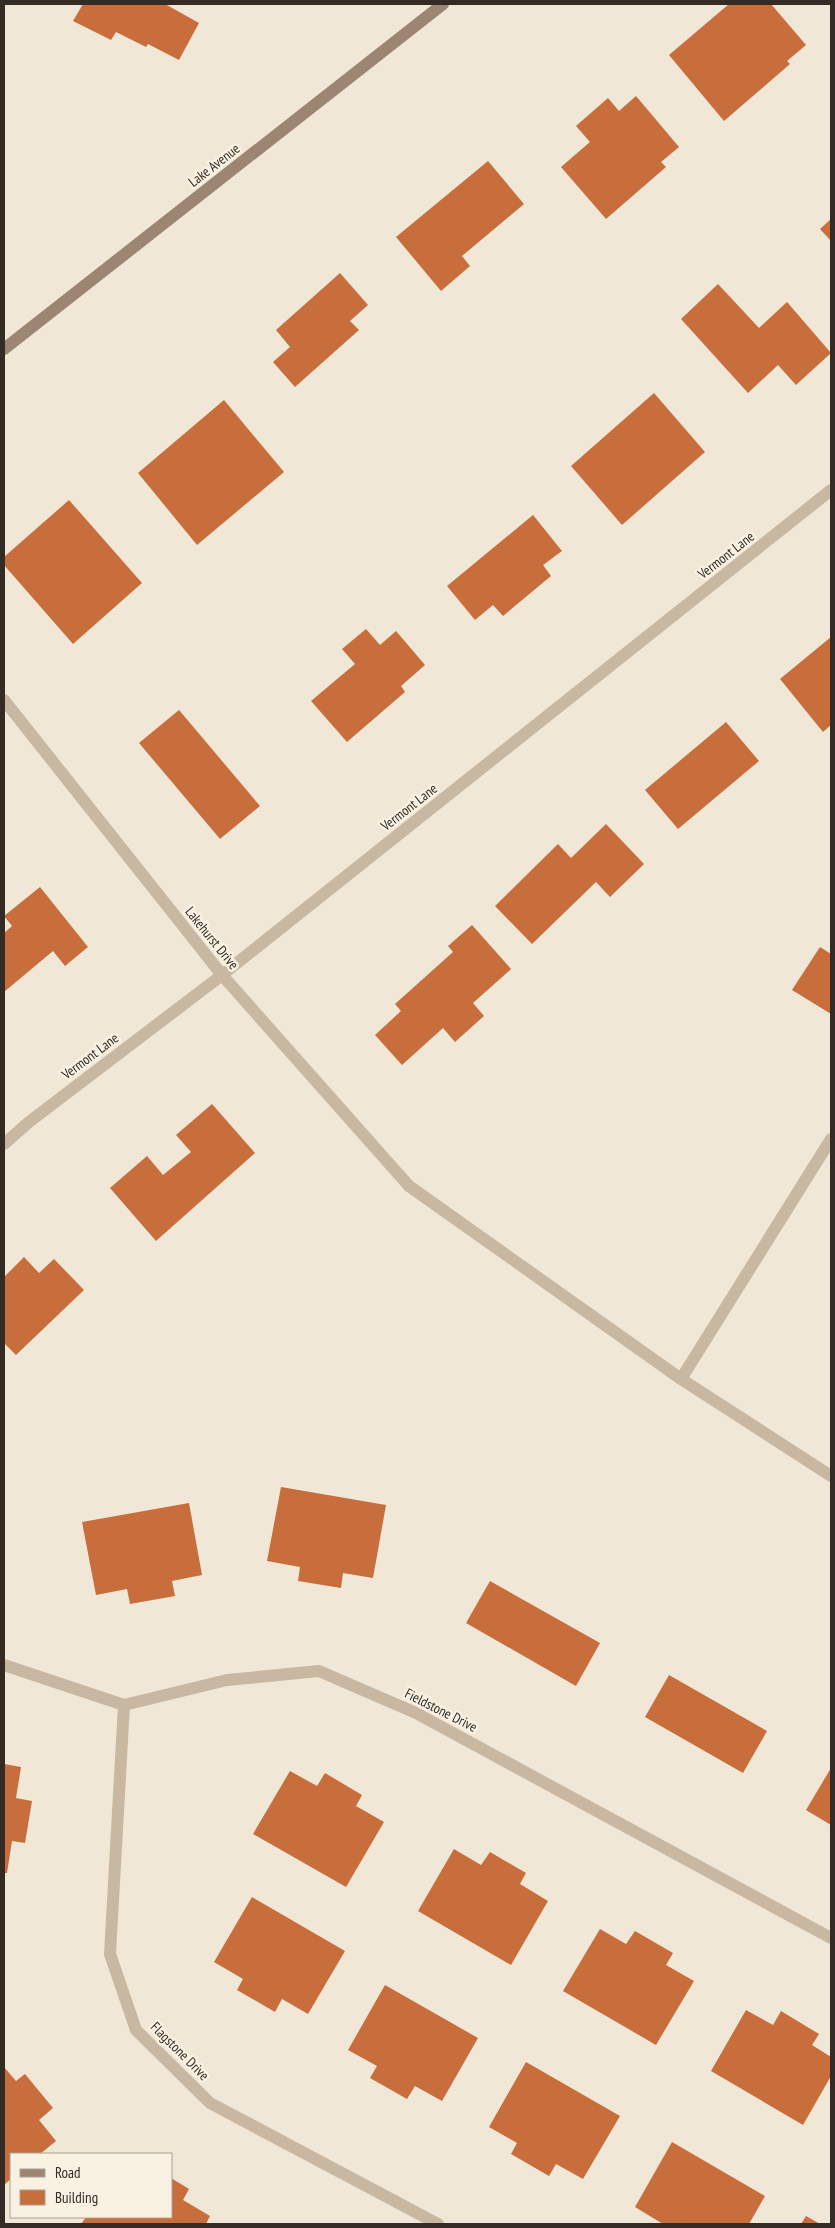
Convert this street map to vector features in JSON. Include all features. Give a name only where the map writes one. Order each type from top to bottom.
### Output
[{"type":"main road","name":"Lake Avenue","points":[[4,349],[443,4]]},
{"type":"street","name":"Vermont Lane","points":[[4,1144],[222,975],[831,490]]},
{"type":"street","name":"Lakehurst Drive","points":[[4,700],[222,975],[409,1186],[681,1379],[831,1476]]},
{"type":"street","points":[[681,1379],[831,1139]]},
{"type":"street","points":[[4,1665],[124,1705]]},
{"type":"street","name":"Fieldstone Drive","points":[[124,1705],[227,1680],[319,1671],[416,1713],[831,1938]]},
{"type":"street","name":"Flagstone Drive","points":[[124,1705],[110,1954],[136,2030],[210,2103],[438,2224]]},
{"type":"building","points":[[83,4],[165,4],[199,23],[179,60],[148,44],[146,47],[116,32],[111,40],[73,21]]},
{"type":"building","points":[[729,4],[771,4],[806,45],[787,61],[790,64],[724,121],[669,55]]},
{"type":"building","points":[[636,96],[679,147],[661,162],[666,167],[606,219],[561,167],[590,142],[576,126],[608,98],[619,111]]},
{"type":"building","points":[[488,161],[524,204],[462,256],[470,266],[441,291],[396,237]]},
{"type":"building","points":[[831,219],[831,241],[820,229]]},
{"type":"building","points":[[340,273],[368,305],[350,321],[359,330],[295,387],[273,362],[290,347],[276,330]]},
{"type":"building","points":[[718,284],[759,328],[787,302],[831,353],[796,385],[778,365],[748,393],[681,319]]},
{"type":"building","points":[[654,393],[705,452],[622,525],[571,466]]},
{"type":"building","points":[[224,400],[284,472],[197,545],[138,473]]},
{"type":"building","points":[[69,500],[142,583],[73,644],[4,565],[4,557]]},
{"type":"building","points":[[533,515],[562,551],[543,565],[551,576],[503,616],[493,605],[475,620],[447,586]]},
{"type":"building","points":[[366,629],[380,645],[396,631],[425,665],[401,686],[405,692],[347,742],[311,701],[355,664],[342,649]]},
{"type":"building","points":[[831,637],[831,725],[823,732],[780,679]]},
{"type":"building","points":[[179,710],[260,806],[220,839],[139,743]]},
{"type":"building","points":[[726,722],[759,761],[678,829],[645,790]]},
{"type":"building","points":[[606,824],[644,864],[610,897],[596,882],[532,944],[495,906],[558,844],[571,858]]},
{"type":"building","points":[[40,887],[88,947],[65,966],[53,951],[4,992],[4,933],[12,926],[4,916]]},
{"type":"building","points":[[472,925],[511,969],[473,1003],[484,1016],[455,1042],[443,1028],[402,1065],[375,1035],[401,1011],[395,1004],[453,952],[448,946]]},
{"type":"building","points":[[820,947],[831,954],[831,1014],[792,990]]},
{"type":"building","points":[[212,1104],[255,1153],[156,1241],[110,1188],[147,1156],[163,1175],[191,1152],[176,1135]]},
{"type":"building","points":[[24,1257],[39,1273],[54,1259],[84,1290],[16,1355],[4,1343],[4,1277]]},
{"type":"building","points":[[281,1487],[386,1505],[373,1578],[343,1573],[341,1588],[298,1581],[300,1567],[267,1561]]},
{"type":"building","points":[[189,1503],[202,1575],[172,1581],[175,1596],[130,1604],[127,1589],[96,1595],[82,1522]]},
{"type":"building","points":[[490,1581],[600,1643],[576,1686],[466,1623]]},
{"type":"building","points":[[669,1675],[767,1731],[743,1773],[645,1717]]},
{"type":"building","points":[[4,1764],[21,1767],[16,1798],[32,1801],[25,1843],[12,1841],[7,1873],[4,1873]]},
{"type":"building","points":[[831,1768],[831,1825],[806,1810]]},
{"type":"building","points":[[290,1771],[317,1786],[325,1773],[362,1795],[356,1806],[384,1822],[346,1887],[253,1834]]},
{"type":"building","points":[[454,1849],[481,1865],[490,1852],[526,1873],[520,1884],[548,1901],[511,1965],[418,1911]]},
{"type":"building","points":[[252,1897],[345,1951],[308,2014],[282,1999],[275,2012],[237,1990],[243,1979],[214,1962]]},
{"type":"building","points":[[600,1929],[626,1944],[635,1931],[673,1953],[666,1965],[694,1981],[656,2045],[563,1991]]},
{"type":"building","points":[[385,1985],[478,2038],[442,2101],[415,2086],[407,2099],[370,2078],[377,2066],[348,2050]]},
{"type":"building","points":[[746,2010],[773,2025],[781,2011],[819,2034],[812,2045],[831,2057],[831,2076],[803,2125],[711,2071]]},
{"type":"building","points":[[526,2062],[620,2116],[583,2179],[556,2164],[549,2176],[511,2154],[517,2143],[489,2127]]},
{"type":"building","points":[[4,2067],[16,2081],[25,2074],[53,2108],[39,2120],[56,2141],[41,2153],[10,2153],[10,2180],[4,2185]]},
{"type":"building","points":[[672,2142],[765,2196],[749,2224],[663,2224],[635,2207]]},
{"type":"building","points":[[172,2179],[189,2189],[183,2200],[210,2216],[206,2224],[81,2224],[85,2218],[172,2218]]},
{"type":"building","points":[[806,2216],[820,2224],[801,2224]]}]
